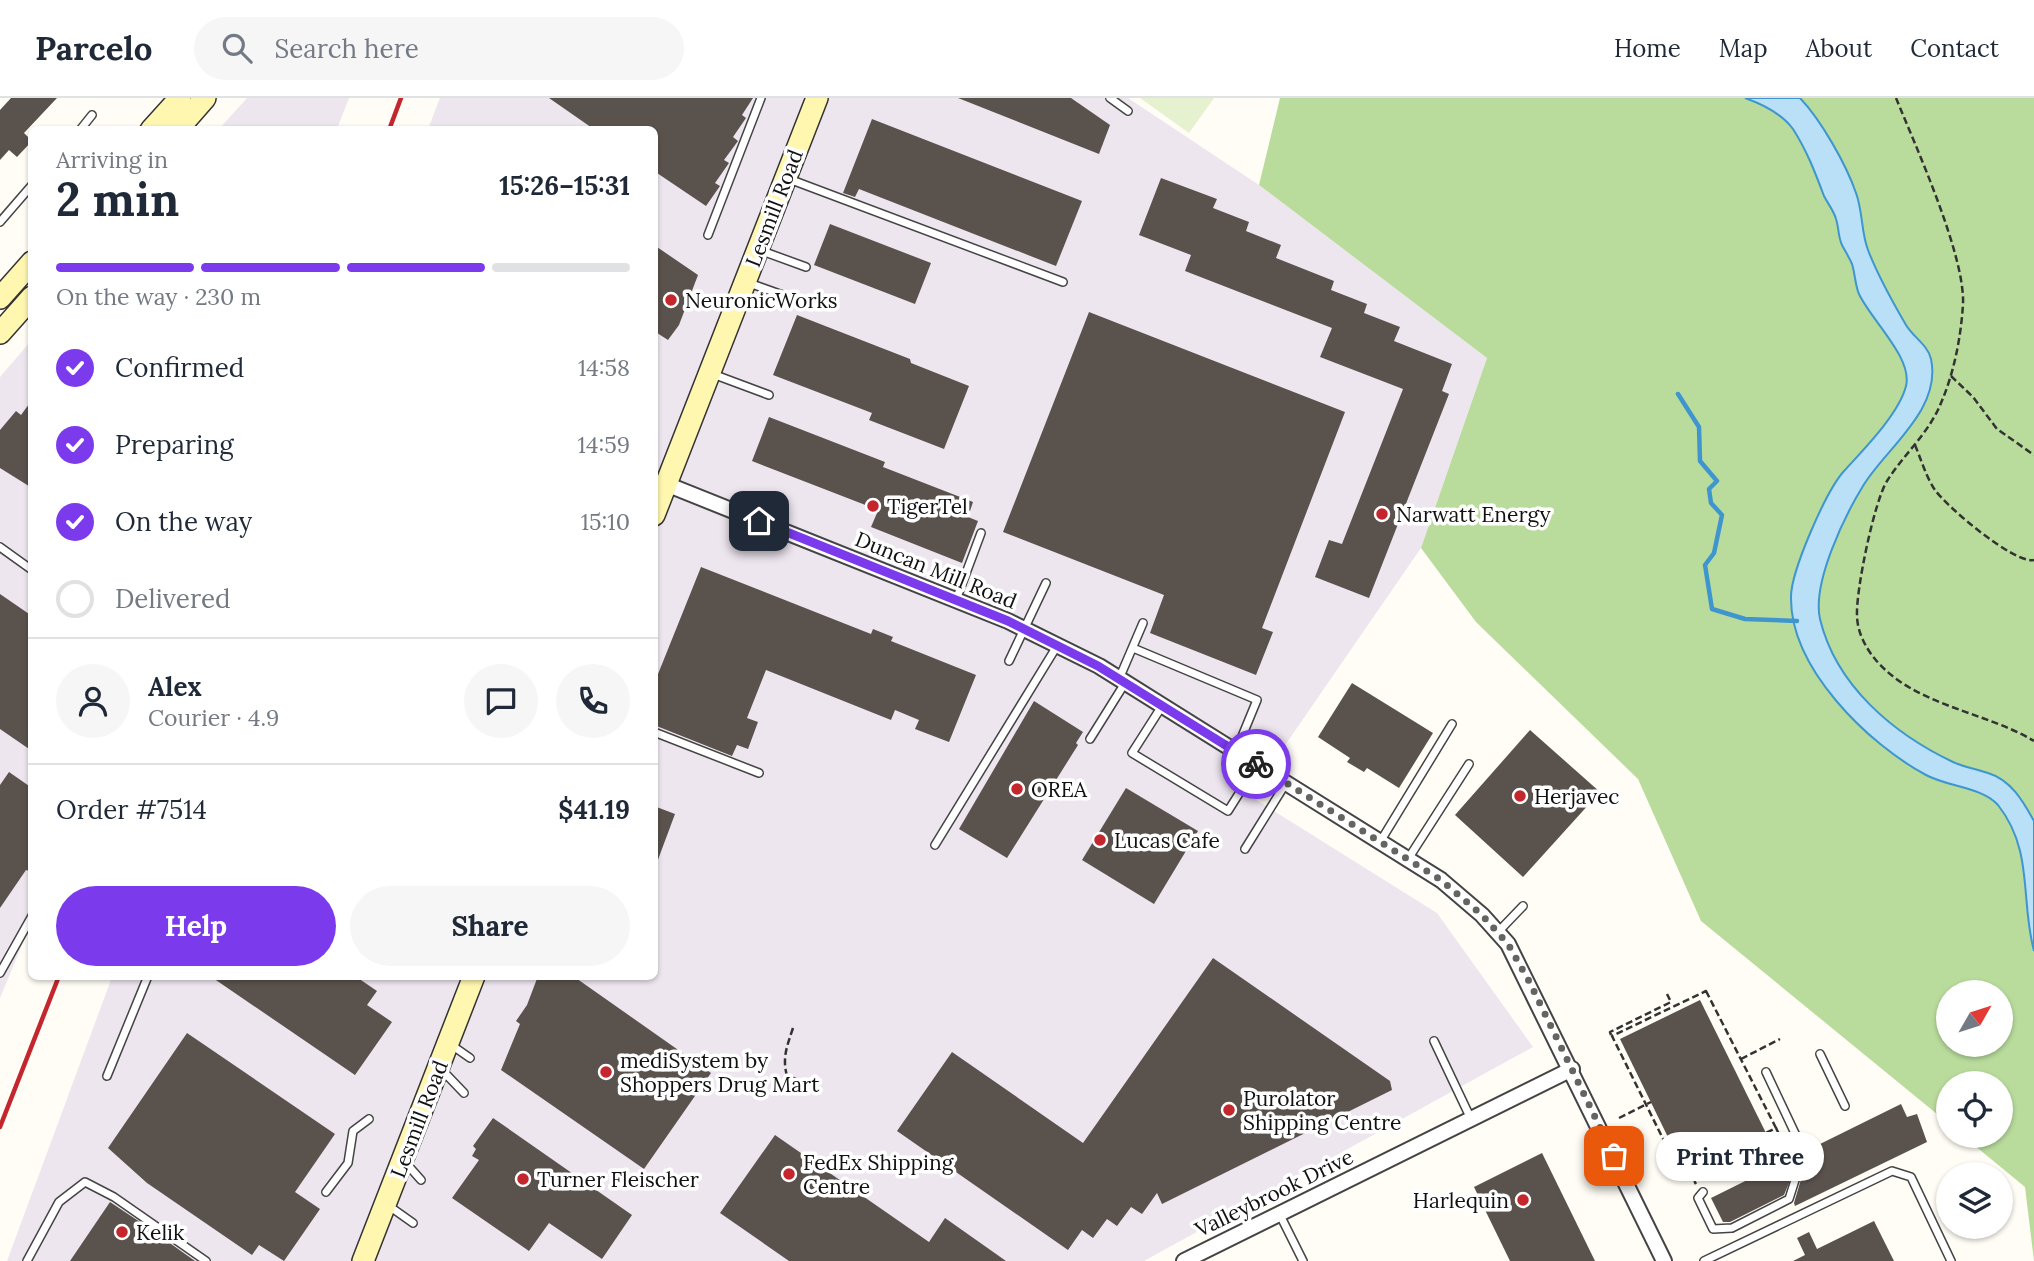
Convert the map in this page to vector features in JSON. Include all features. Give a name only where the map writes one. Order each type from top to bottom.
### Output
[{"type":"street","points":[[155,126],[180,98]]},
{"type":"street","points":[[180,126],[205,98]]},
{"type":"street","name":"Lesmill Road","points":[[658,505],[817,98]]},
{"type":"street","points":[[0,298],[28,269]]},
{"type":"street","points":[[0,332],[28,301]]},
{"type":"street","name":"Duncan Mill Road","points":[[666,484],[956,600],[1058,645],[1122,681],[1441,880],[1498,932],[1529,981],[1664,1261]]},
{"type":"street","name":"Lesmill Road","points":[[363,1261],[472,980]]},
{"type":"street","name":"Valleybrook Drive","points":[[1184,1261],[1572,1069]]},
{"type":"lane","points":[[708,235],[761,98]]},
{"type":"lane","points":[[1110,98],[1128,111]]},
{"type":"lane","points":[[83,126],[92,116]]},
{"type":"lane","points":[[786,178],[1063,282]]},
{"type":"lane","points":[[0,222],[28,190]]},
{"type":"lane","points":[[758,249],[806,267]]},
{"type":"lane","points":[[745,281],[791,298]]},
{"type":"lane","points":[[709,373],[769,395]]},
{"type":"lane","points":[[956,600],[981,533]]},
{"type":"lane","points":[[0,547],[28,567]]},
{"type":"lane","points":[[1009,661],[1046,583]]},
{"type":"lane","points":[[1090,739],[1122,681],[1143,623]]},
{"type":"lane","points":[[935,845],[1058,645]]},
{"type":"lane","points":[[1133,648],[1257,700],[1236,752]]},
{"type":"lane","points":[[1162,706],[1132,753],[1228,811],[1257,765]]},
{"type":"lane","points":[[1380,842],[1452,724]]},
{"type":"lane","points":[[658,735],[759,774]]},
{"type":"lane","points":[[1408,859],[1469,764]]},
{"type":"lane","points":[[1245,849],[1286,783]]},
{"type":"lane","points":[[1498,932],[1523,906]]},
{"type":"lane","points":[[0,973],[28,923]]},
{"type":"lane","points":[[107,1076],[146,980]]},
{"type":"lane","points":[[1434,1041],[1471,1119]]},
{"type":"lane","points":[[448,1043],[470,1058]]},
{"type":"lane","points":[[1820,1054],[1846,1106]]},
{"type":"lane","points":[[439,1067],[464,1093]]},
{"type":"lane","points":[[1766,1072],[1800,1144]]},
{"type":"lane","points":[[326,1192],[348,1163],[353,1131],[369,1119]]},
{"type":"lane","points":[[403,1159],[421,1180]]},
{"type":"lane","points":[[1704,1261],[1892,1171],[1911,1177],[1951,1261]]},
{"type":"lane","points":[[1703,1192],[1698,1198],[1713,1229],[1732,1228],[1788,1199],[1796,1177]]},
{"type":"lane","points":[[27,1261],[60,1202],[85,1182],[114,1197],[206,1261]]},
{"type":"lane","points":[[386,1203],[413,1223]]},
{"type":"lane","points":[[1279,1213],[1303,1261]]},
{"type":"path","points":[[1896,98],[1959,271],[1963,302],[1951,375],[1941,404],[1886,483],[1860,582],[1856,616],[1860,633],[1876,660],[1901,681],[1940,702],[2034,740]]},
{"type":"path","points":[[1951,375],[1973,397],[1997,429],[2034,454]]},
{"type":"path","points":[[1915,445],[1936,490],[1996,544],[2033,561],[2034,567]]},
{"type":"path","points":[[1612,1036],[1706,991],[1787,1150]]},
{"type":"path","points":[[1667,994],[1671,1002],[1610,1032],[1681,1175],[1776,1128]]},
{"type":"path","points":[[793,1028],[783,1056],[785,1071],[787,1076],[800,1080]]},
{"type":"path","points":[[1741,1059],[1780,1038]]},
{"type":"path","points":[[1619,1118],[1651,1102]]},
{"type":"path","points":[[1689,1172],[1693,1180]]},
{"type":"shaded area","points":[[247,98],[349,98],[338,126],[222,126]]},
{"type":"shaded area","points":[[440,98],[1128,98],[1259,185],[1487,358],[1421,548],[1250,796],[1437,913],[1533,1047],[1144,1261],[7,1261],[111,980],[658,980],[658,126],[429,126]]},
{"type":"shaded area","points":[[28,344],[28,931],[0,998],[0,377]]},
{"type":"green space","points":[[1140,98],[1214,98],[1189,133]]},
{"type":"green space","points":[[1280,98],[2034,98],[2034,1261],[2025,1187],[2013,1177],[2013,1162],[1995,1162],[1978,1148],[2013,1148],[2013,1071],[1936,1071],[1936,1113],[1701,921],[1638,779],[1476,622],[1421,548],[1487,358],[1259,185]]},
{"type":"water","points":[[1745,98],[1800,98],[1816,118],[1852,181],[1866,243],[1876,269],[1906,325],[1927,349],[1931,359],[1932,378],[1920,412],[1863,486],[1831,551],[1819,604],[1820,619],[1828,643],[1839,666],[1854,686],[1889,722],[1931,751],[1953,762],[1996,776],[2010,786],[2021,799],[2034,821],[2034,951],[2022,858],[2009,822],[1998,805],[1983,794],[1926,775],[1880,744],[1836,701],[1818,676],[1794,624],[1791,597],[1793,585],[1811,532],[1837,481],[1896,408],[1906,386],[1906,375],[1897,351],[1859,294],[1852,264],[1841,242],[1835,216],[1798,137],[1777,114]]},
{"type":"building","points":[[11,98],[57,98],[28,126],[24,133],[28,137],[28,145],[17,157],[9,150],[0,160],[0,110]]},
{"type":"building","points":[[549,98],[753,98],[742,115],[746,118],[733,137],[738,141],[724,160],[729,163],[715,183],[720,186],[706,206],[658,174],[658,126],[589,126]]},
{"type":"building","points":[[958,98],[1071,98],[1110,125],[1099,154]]},
{"type":"building","points":[[872,119],[1082,201],[1056,266],[859,189],[855,197],[843,193]]},
{"type":"building","points":[[1161,178],[1217,199],[1213,208],[1249,222],[1246,231],[1281,245],[1276,258],[1334,281],[1331,290],[1367,304],[1364,313],[1400,327],[1394,341],[1452,364],[1442,391],[1449,394],[1369,598],[1315,577],[1329,540],[1342,544],[1403,389],[1320,357],[1332,328],[1185,271],[1191,255],[1139,235]]},
{"type":"building","points":[[830,224],[931,263],[915,304],[814,265]]},
{"type":"building","name":"NeuronicWorks","points":[[658,248],[698,275],[679,325],[668,340],[658,334]]},
{"type":"building","points":[[1089,312],[1345,412],[1262,628],[1273,632],[1256,675],[1150,633],[1164,595],[1003,532]]},
{"type":"building","points":[[797,315],[910,359],[911,363],[969,386],[944,449],[869,420],[872,413],[773,375]]},
{"type":"building","points":[[28,405],[28,486],[0,468],[0,430],[16,411],[21,415]]},
{"type":"building","points":[[769,417],[885,462],[883,467],[973,502],[968,517],[978,521],[962,563],[871,527],[877,513],[867,509],[868,506],[752,461]]},
{"type":"building","points":[[701,567],[871,634],[873,629],[893,637],[891,641],[976,675],[949,742],[915,729],[919,720],[895,710],[891,720],[766,670],[747,718],[758,722],[748,749],[737,745],[732,756],[658,727],[658,674]]},
{"type":"building","points":[[0,594],[28,613],[28,748],[0,729]]},
{"type":"building","points":[[1352,683],[1433,733],[1399,788],[1367,768],[1364,772],[1347,762],[1350,758],[1318,737]]},
{"type":"building","name":"OREA","points":[[1034,701],[1083,732],[1076,743],[1078,745],[1007,858],[959,829]]},
{"type":"building","points":[[1530,730],[1600,792],[1523,877],[1455,815]]},
{"type":"building","points":[[9,772],[28,785],[28,871],[0,908],[0,785]]},
{"type":"building","points":[[1126,788],[1198,831],[1154,904],[1082,860]]},
{"type":"building","points":[[658,808],[675,814],[658,860]]},
{"type":"building","name":"Purolator Shipping Centre","points":[[1213,958],[1390,1081],[1392,1090],[1162,1204],[1157,1193],[1142,1214],[1131,1207],[1117,1226],[1107,1219],[1093,1238],[1082,1230],[1068,1250],[897,1131],[952,1052],[1083,1143]]},
{"type":"building","points":[[216,980],[361,980],[377,991],[367,1005],[392,1022],[355,1075]]},
{"type":"building","name":"mediSystem by Shoppers Drug Mart","points":[[536,980],[579,980],[711,1073],[644,1169],[501,1070],[520,1024],[516,1021],[527,1005]]},
{"type":"building","points":[[1700,1000],[1766,1133],[1685,1172],[1620,1039]]},
{"type":"building","points":[[187,1033],[335,1134],[295,1192],[320,1209],[284,1261],[259,1245],[252,1255],[147,1183],[108,1148]]},
{"type":"building","points":[[1901,1104],[1907,1117],[1917,1114],[1927,1142],[1795,1206],[1802,1176],[1794,1171],[1784,1195],[1730,1222],[1723,1222],[1711,1198]]},
{"type":"building","name":"Turner Fleischer","points":[[493,1118],[632,1215],[602,1259],[549,1223],[529,1251],[452,1198],[479,1160],[472,1156],[476,1149],[473,1146]]},
{"type":"building","name":"FedEx Shipping Centre","points":[[775,1135],[929,1242],[945,1218],[1006,1261],[789,1261],[720,1213]]},
{"type":"building","name":"Harlequin","points":[[1542,1153],[1595,1261],[1510,1261],[1474,1187]]},
{"type":"building","name":"Kelik","points":[[110,1202],[143,1224],[195,1261],[70,1261]]},
{"type":"building","points":[[1874,1221],[1894,1261],[1793,1261],[1805,1255],[1797,1238],[1809,1232],[1817,1249]]},
{"type":"waterway","points":[[1678,394],[1699,427],[1700,461],[1717,481],[1709,489],[1711,503],[1722,515],[1714,553],[1705,565],[1712,609],[1745,619],[1797,621]]},
{"type":"railway","points":[[390,126],[401,98]]},
{"type":"railway","points":[[0,1127],[57,980]]},
{"type":"way so far","points":[[1256,764],[1441,880],[1482,915],[1508,944],[1529,981],[1614,1156]]},
{"type":"place","name":"NeuronicWorks","points":[[671,300]]},
{"type":"place","name":"TigerTel","points":[[873,506]]},
{"type":"place","name":"Narwatt Energy","points":[[1382,514]]},
{"type":"place","name":"OREA","points":[[1017,789]]},
{"type":"place","name":"Herjavec","points":[[1520,796]]},
{"type":"place","name":"Lucas Cafe","points":[[1100,840]]},
{"type":"place","name":"mediSystem by Shoppers Drug Mart","points":[[606,1072]]},
{"type":"place","name":"Purolator Shipping Centre","points":[[1229,1110]]},
{"type":"place","name":"Print Three","points":[[1614,1156]]},
{"type":"place","name":"FedEx Shipping Centre","points":[[789,1174]]},
{"type":"place","name":"Turner Fleischer","points":[[523,1179]]},
{"type":"place","name":"Harlequin","points":[[1523,1200]]},
{"type":"place","name":"Kelik","points":[[122,1232]]},
{"type":"route","points":[[759,521],[1008,621],[1098,666],[1256,764]]}]
